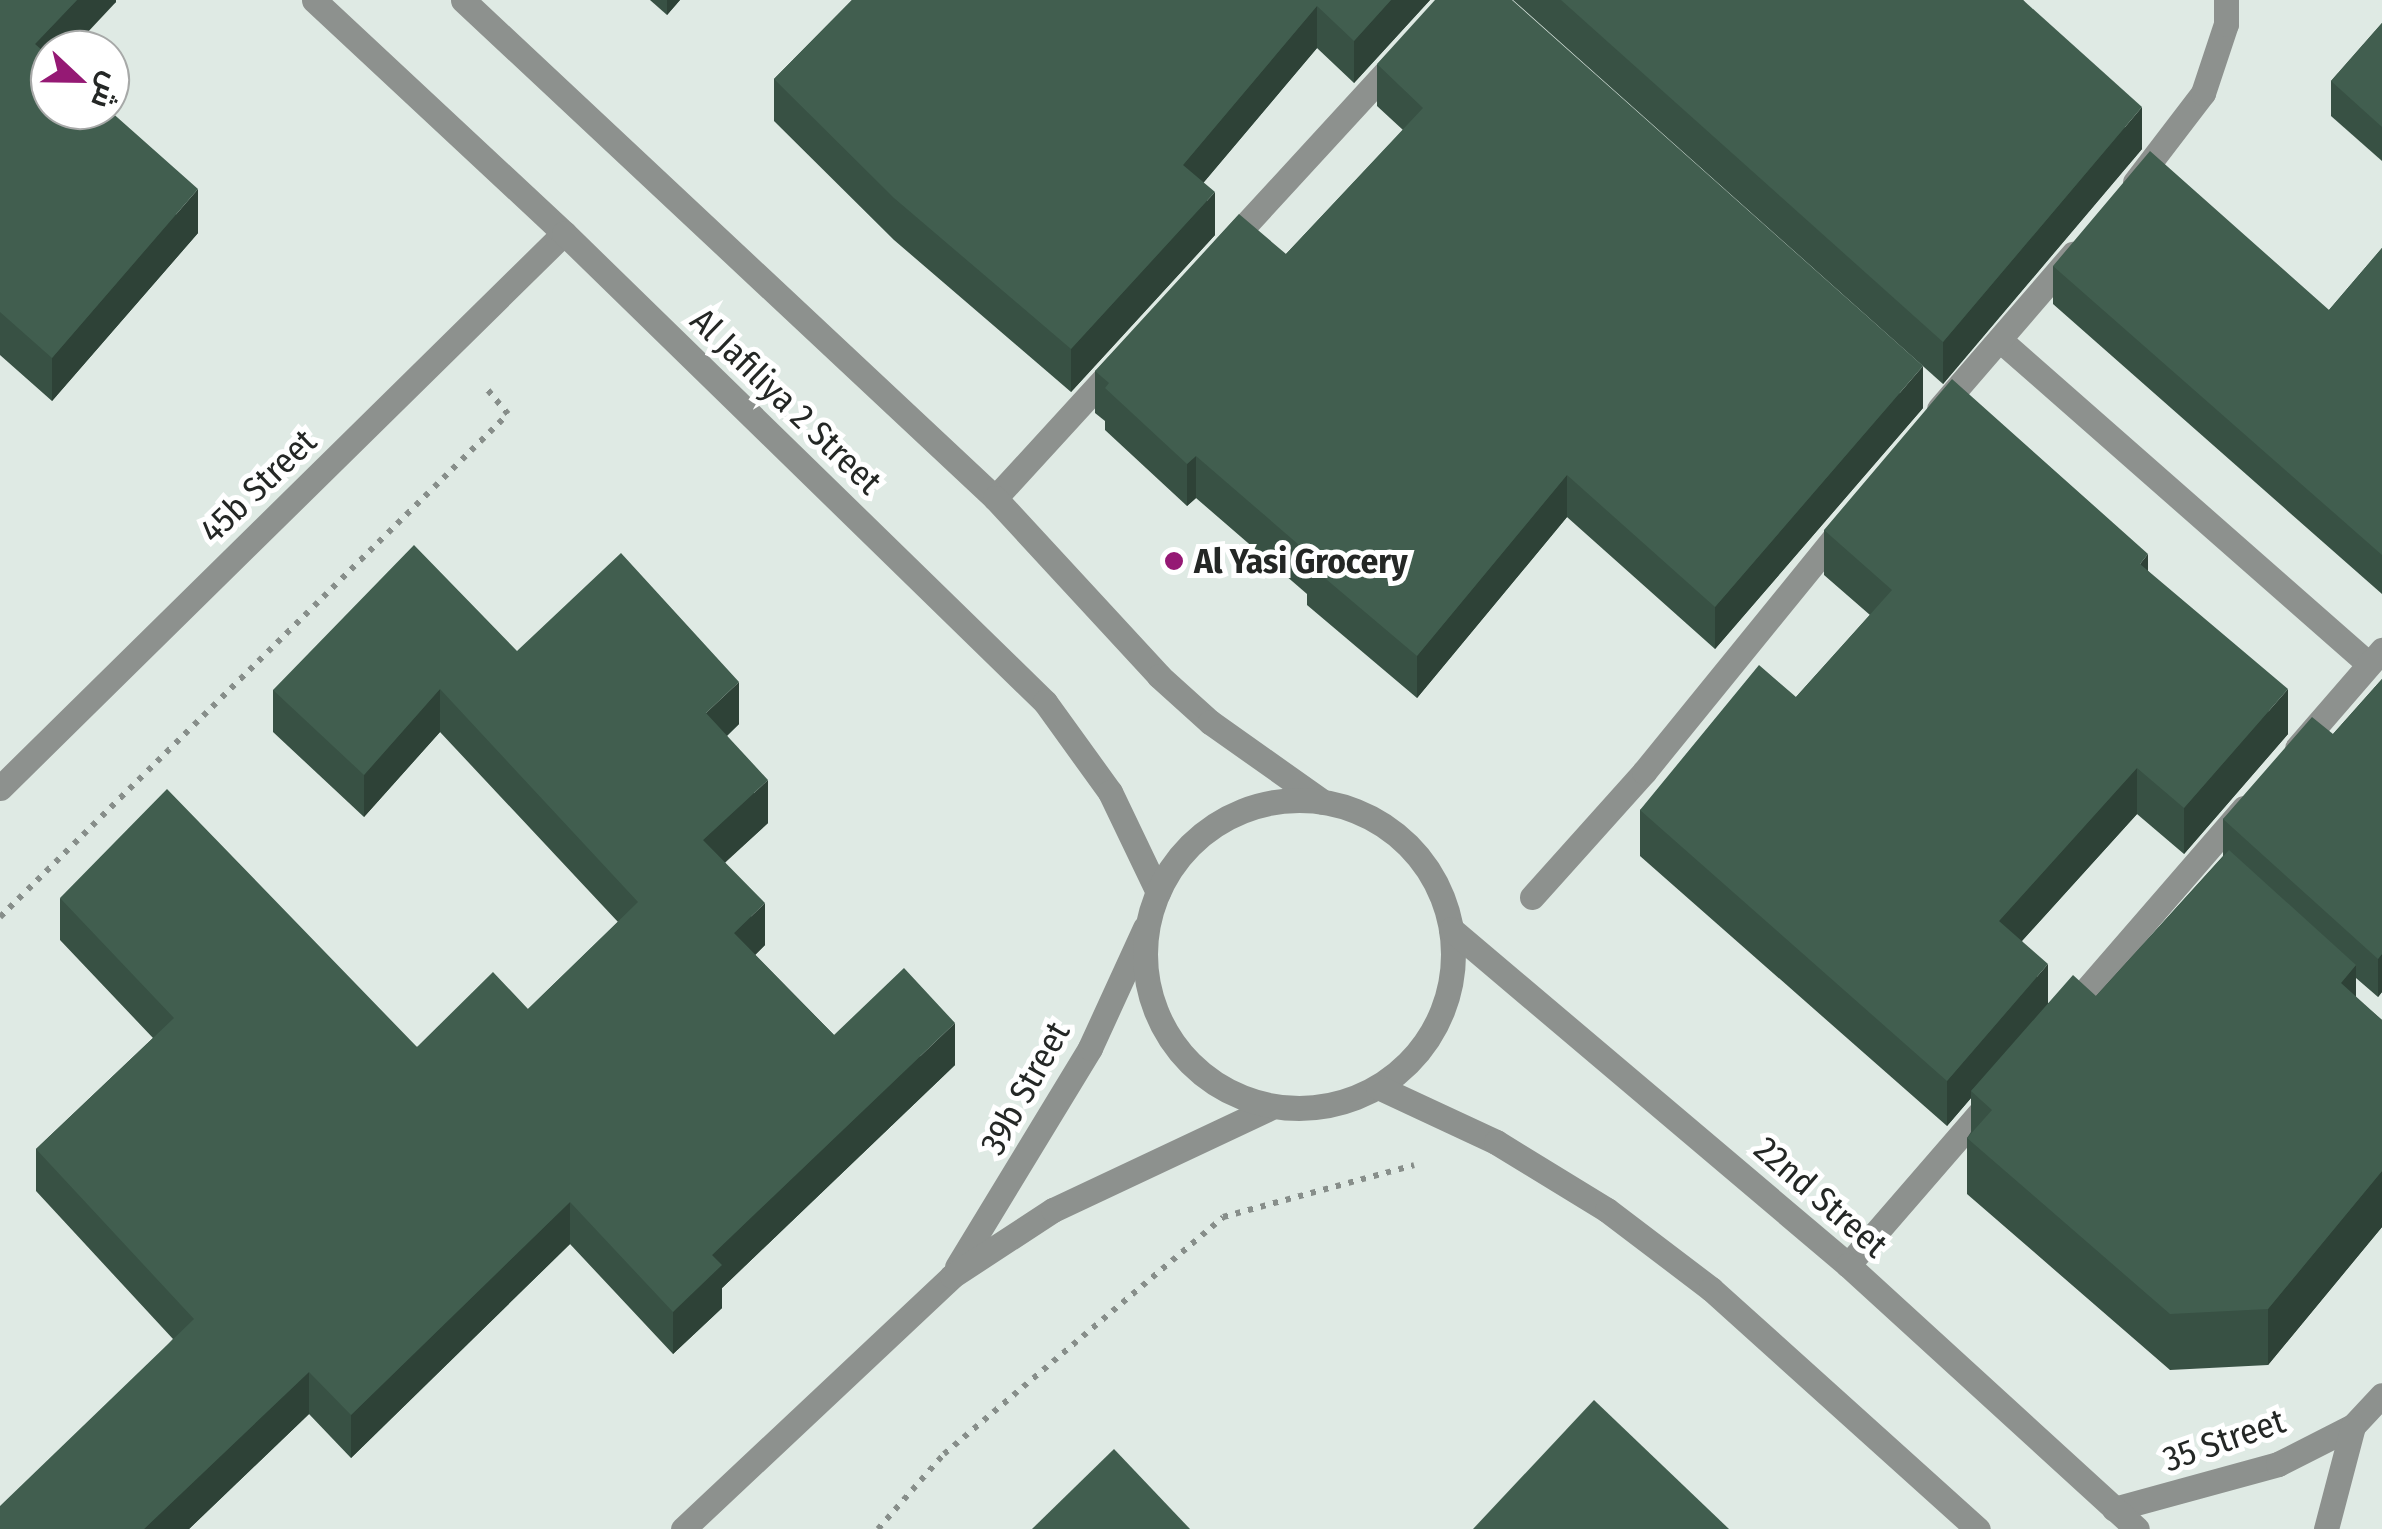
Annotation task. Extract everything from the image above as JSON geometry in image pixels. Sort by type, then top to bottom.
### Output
[{"type":"street","name":"Al Jafiliya 2 Street","points":[[314,0],[564,233],[1045,702],[1110,792],[1158,892]]},
{"type":"street","name":"Al Jafiliya 2 Street","points":[[463,0],[995,498],[1158,676],[1210,722],[1323,802]]},
{"type":"street","points":[[2111,210],[2203,93],[2226,24],[2226,0]]},
{"type":"street","points":[[1210,264],[1412,44]]},
{"type":"street","name":"45b Street","points":[[0,788],[564,233]]},
{"type":"street","points":[[1918,435],[1935,398],[2000,340],[2086,239]]},
{"type":"street","points":[[2000,340],[2376,657],[2272,776],[2208,865],[2044,1039]]},
{"type":"street","points":[[995,498],[1129,351]]},
{"type":"street","points":[[1532,897],[1644,772],[1856,512]]},
{"type":"street","points":[[1271,801],[1323,802],[1368,815],[1408,844],[1436,880],[1451,929],[1452,975],[1439,1019],[1414,1058],[1378,1087],[1326,1107],[1270,1108],[1198,1072],[1172,1042],[1153,1007],[1146,928],[1158,892],[1185,850],[1224,819],[1271,801]]},
{"type":"street","name":"39b Street","points":[[952,1276],[1090,1048],[1146,928]]},
{"type":"street","name":"22nd Street","points":[[1451,929],[1848,1265],[2137,1529]]},
{"type":"street","points":[[1848,1265],[2005,1084]]},
{"type":"street","points":[[1378,1087],[1496,1142],[1607,1210],[1711,1289],[1978,1529]]},
{"type":"street","name":"39b Street","points":[[683,1529],[952,1276],[1053,1210],[1270,1108]]},
{"type":"street","name":"35 Street","points":[[2114,1508],[2278,1464],[2353,1426],[2382,1395]]},
{"type":"street","name":"35 Street","points":[[2326,1529],[2353,1426]]},
{"type":"path","points":[[0,917],[508,414],[450,346]]},
{"type":"path","points":[[878,1529],[944,1454],[1223,1218],[1496,1142]]},
{"type":"building","points":[[0,0],[77,0],[48,30],[30,30],[30,130],[130,129],[198,189],[52,358],[0,312]]},
{"type":"building","points":[[852,0],[1391,0],[1354,41],[1317,6],[1183,165],[1215,192],[1071,349],[894,198],[774,79]]},
{"type":"building","points":[[1435,0],[1512,0],[1923,366],[1715,607],[1567,475],[1417,656],[1307,563],[1313,557],[1196,456],[1187,464],[1105,388],[1109,383],[1095,371],[1239,214],[1286,254],[1423,108],[1377,64]]},
{"type":"building","points":[[1561,0],[2023,0],[2142,107],[1943,342]]},
{"type":"building","points":[[2382,23],[2382,127],[2331,81]]},
{"type":"building","points":[[2150,151],[2329,310],[2382,248],[2382,555],[2053,266]]},
{"type":"building","points":[[1952,379],[2148,554],[2140,564],[2288,689],[2184,808],[2137,768],[1999,921],[2048,964],[1947,1081],[1640,810],[1759,665],[1796,697],[1892,590],[1824,530]]},
{"type":"building","points":[[414,545],[517,651],[621,553],[739,682],[706,713],[768,780],[703,840],[765,903],[734,933],[834,1035],[904,968],[955,1023],[712,1255],[722,1265],[673,1312],[570,1202],[351,1415],[309,1372],[144,1529],[0,1529],[0,1506],[194,1319],[36,1149],[174,1018],[60,898],[167,789],[417,1047],[493,972],[528,1009],[638,902],[440,689],[364,775],[273,690]]},
{"type":"building","points":[[2382,679],[2382,954],[2378,959],[2223,819],[2312,717],[2333,734]]},
{"type":"building","points":[[2229,850],[2356,965],[2341,983],[2382,1020],[2382,1171],[2268,1309],[2170,1314],[1967,1138],[1992,1110],[1971,1091],[2073,975],[2096,996]]},
{"type":"building","points":[[1594,1400],[1729,1529],[1473,1529]]},
{"type":"building","points":[[1114,1449],[1190,1529],[1032,1529]]},
{"type":"place","name":"Al Yasi Grocery","points":[[1174,561]]}]
